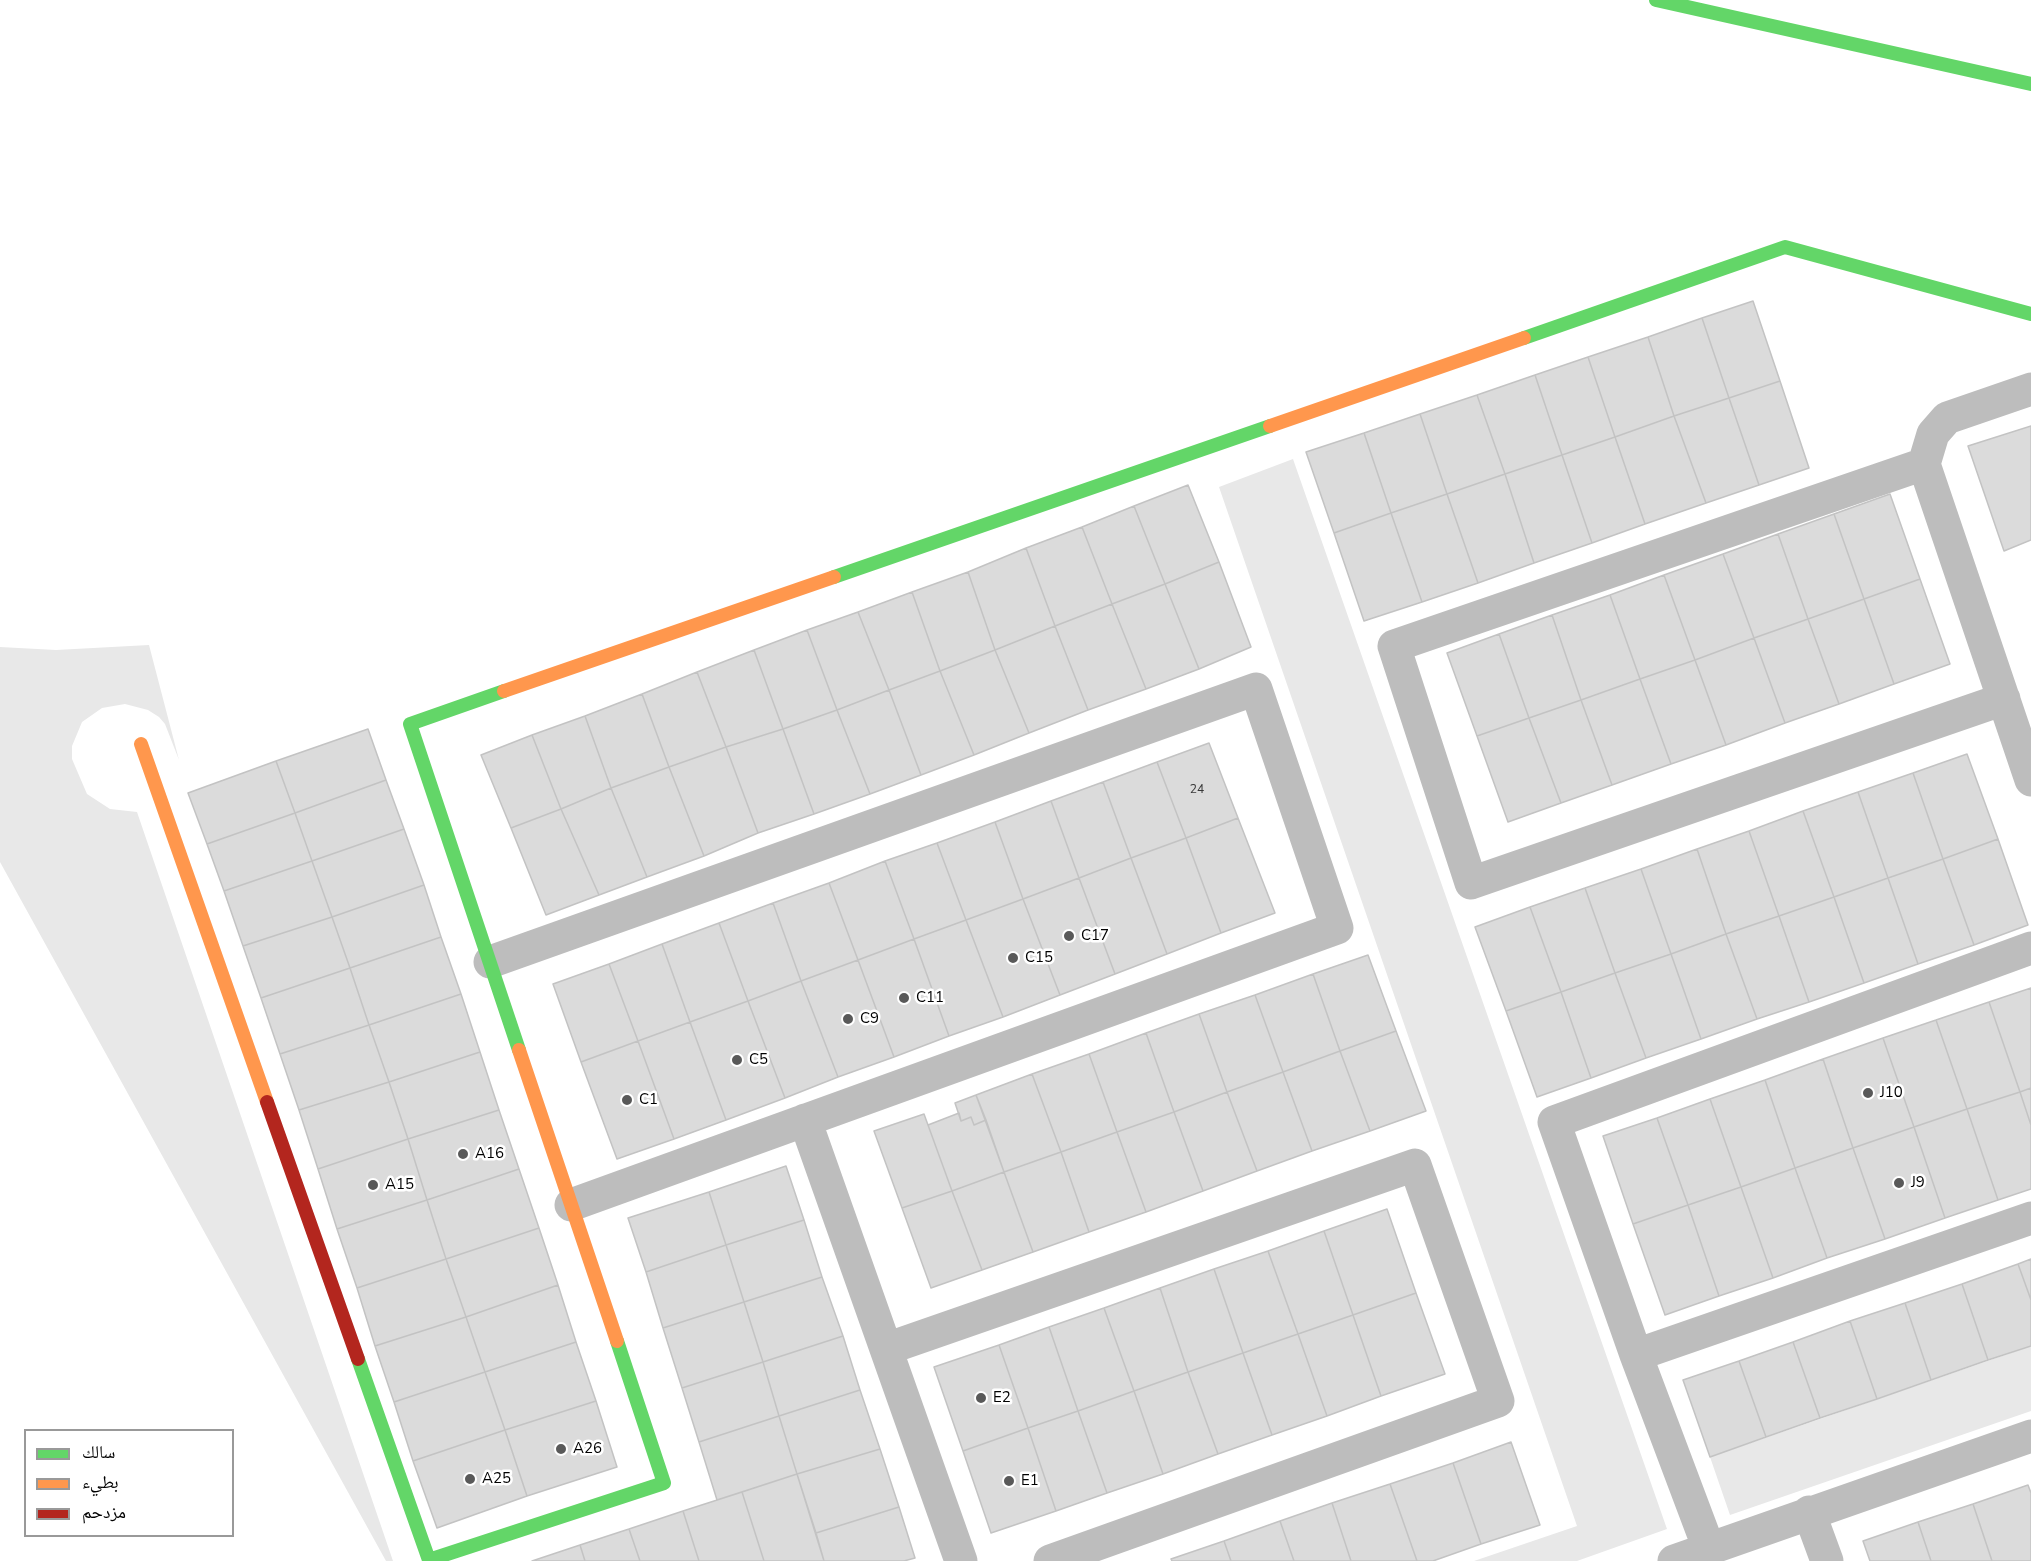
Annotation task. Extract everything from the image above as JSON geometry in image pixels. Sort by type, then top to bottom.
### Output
[{"type":"street","points":[[1656,0],[2031,84]]},
{"type":"street","points":[[141,744],[429,1560],[664,1483],[410,724],[1785,247],[2031,314]]},
{"type":"street","points":[[2031,389],[1947,418],[1933,434],[1924,464],[2031,780]]},
{"type":"street","points":[[1924,464],[1394,646],[1471,883],[2004,699]]},
{"type":"street","points":[[490,962],[1256,688],[1337,928],[571,1205]]},
{"type":"street","points":[[1709,1549],[1636,1355],[1554,1122],[2031,948]]},
{"type":"street","points":[[805,1120],[961,1561]]},
{"type":"street","points":[[886,1349],[1415,1165],[1498,1401],[1050,1561]]},
{"type":"street","points":[[1636,1355],[2031,1218]]},
{"type":"street","points":[[1674,1561],[2031,1436]]},
{"type":"street","points":[[1809,1512],[1827,1561]]},
{"type":"shaded area","points":[[1293,459],[1667,1529],[1577,1561],[1474,1561],[1577,1526],[1219,487]]},
{"type":"shaded area","points":[[149,645],[179,760],[165,724],[159,717],[148,710],[125,704],[102,708],[82,722],[72,746],[72,759],[87,794],[110,809],[137,812],[393,1561],[386,1561],[0,862],[0,647],[56,650]]},
{"type":"shaded area","points":[[2031,1346],[2031,1411],[1730,1515],[1710,1457]]},
{"type":"building","points":[[1753,301],[1780,381],[1729,398],[1702,318]]},
{"type":"building","points":[[1702,318],[1729,398],[1674,416],[1648,337]]},
{"type":"building","points":[[1648,337],[1674,416],[1615,437],[1588,357]]},
{"type":"building","points":[[1588,357],[1615,437],[1562,455],[1535,375]]},
{"type":"building","points":[[1535,375],[1562,455],[1505,474],[1477,395]]},
{"type":"building","points":[[1780,381],[1809,468],[1759,485],[1729,398]]},
{"type":"building","points":[[1477,395],[1505,474],[1447,494],[1420,414]]},
{"type":"building","points":[[1729,398],[1759,485],[1706,503],[1674,416]]},
{"type":"building","points":[[1420,414],[1447,494],[1391,513],[1364,433]]},
{"type":"building","points":[[1674,416],[1706,503],[1645,524],[1615,437]]},
{"type":"building","points":[[2031,426],[2031,540],[2004,551],[1968,446]]},
{"type":"building","points":[[1364,433],[1391,513],[1334,533],[1306,452]]},
{"type":"building","points":[[1615,437],[1645,524],[1592,543],[1562,455]]},
{"type":"building","points":[[1562,455],[1592,543],[1534,563],[1505,474]]},
{"type":"building","points":[[1505,474],[1534,563],[1478,583],[1447,494]]},
{"type":"building","points":[[1188,485],[1219,562],[1165,584],[1134,506]]},
{"type":"building","points":[[1447,494],[1478,583],[1422,602],[1391,513]]},
{"type":"building","points":[[1890,494],[1920,579],[1864,599],[1834,514]]},
{"type":"building","points":[[1134,506],[1165,584],[1112,604],[1082,527]]},
{"type":"building","points":[[1391,513],[1422,602],[1364,621],[1334,533]]},
{"type":"building","points":[[1834,514],[1864,599],[1808,619],[1778,534]]},
{"type":"building","points":[[1082,527],[1112,604],[1055,626],[1026,548]]},
{"type":"building","points":[[1778,534],[1808,619],[1754,638],[1723,554]]},
{"type":"building","points":[[1026,548],[1055,626],[995,650],[968,572]]},
{"type":"building","points":[[1723,554],[1754,638],[1695,660],[1664,575]]},
{"type":"building","points":[[1219,562],[1251,647],[1199,669],[1165,584]]},
{"type":"building","points":[[968,572],[995,650],[940,671],[912,592]]},
{"type":"building","points":[[1664,575],[1695,660],[1640,679],[1610,595]]},
{"type":"building","points":[[1920,579],[1950,664],[1894,684],[1864,599]]},
{"type":"building","points":[[1165,584],[1199,669],[1146,689],[1112,604]]},
{"type":"building","points":[[912,592],[940,671],[889,690],[858,612]]},
{"type":"building","points":[[1610,595],[1640,679],[1581,700],[1552,615]]},
{"type":"building","points":[[1864,599],[1894,684],[1839,704],[1808,619]]},
{"type":"building","points":[[1112,604],[1146,689],[1088,710],[1055,626]]},
{"type":"building","points":[[858,612],[889,690],[837,710],[807,630]]},
{"type":"building","points":[[1552,615],[1581,700],[1529,718],[1499,634]]},
{"type":"building","points":[[1808,619],[1839,704],[1785,723],[1754,638]]},
{"type":"building","points":[[1055,626],[1088,710],[1029,733],[995,650]]},
{"type":"building","points":[[807,630],[837,710],[783,729],[754,650]]},
{"type":"building","points":[[1499,634],[1529,718],[1477,736],[1447,653]]},
{"type":"building","points":[[1754,638],[1785,723],[1726,745],[1695,660]]},
{"type":"building","points":[[754,650],[783,729],[726,747],[697,672]]},
{"type":"building","points":[[995,650],[1029,733],[974,755],[940,671]]},
{"type":"building","points":[[1695,660],[1726,745],[1671,764],[1640,679]]},
{"type":"building","points":[[940,671],[974,755],[921,775],[889,690]]},
{"type":"building","points":[[697,672],[726,747],[669,767],[642,694]]},
{"type":"building","points":[[1640,679],[1671,764],[1612,785],[1581,700]]},
{"type":"building","points":[[889,690],[921,775],[870,794],[837,710]]},
{"type":"building","points":[[642,694],[669,767],[611,788],[585,716]]},
{"type":"building","points":[[1581,700],[1612,785],[1561,803],[1529,718]]},
{"type":"building","points":[[837,710],[870,794],[814,814],[783,729]]},
{"type":"building","points":[[585,716],[611,788],[561,809],[532,735]]},
{"type":"building","points":[[1529,718],[1561,803],[1508,822],[1477,736]]},
{"type":"building","points":[[368,729],[386,780],[295,813],[276,761]]},
{"type":"building","points":[[783,729],[814,814],[758,833],[726,747]]},
{"type":"building","points":[[532,735],[561,809],[511,828],[481,755]]},
{"type":"building","points":[[1209,743],[1238,818],[1186,838],[1157,762]]},
{"type":"building","points":[[726,747],[758,833],[704,856],[669,767]]},
{"type":"building","points":[[1967,754],[1998,839],[1943,859],[1913,773]]},
{"type":"building","points":[[276,761],[295,813],[207,844],[188,793]]},
{"type":"building","points":[[1157,762],[1186,838],[1131,858],[1103,782]]},
{"type":"building","points":[[669,767],[704,856],[647,877],[611,788]]},
{"type":"building","points":[[1913,773],[1943,859],[1888,878],[1858,792]]},
{"type":"building","points":[[386,780],[404,829],[312,861],[295,813]]},
{"type":"building","points":[[1103,782],[1131,858],[1079,878],[1051,801]]},
{"type":"building","points":[[611,788],[647,877],[599,895],[561,809]]},
{"type":"building","points":[[1858,792],[1888,878],[1834,897],[1803,811]]},
{"type":"building","points":[[1051,801],[1079,878],[1023,899],[995,822]]},
{"type":"building","points":[[561,809],[599,895],[546,915],[511,828]]},
{"type":"building","points":[[1803,811],[1834,897],[1779,916],[1749,831]]},
{"type":"building","points":[[295,813],[312,861],[224,891],[207,844]]},
{"type":"building","points":[[1238,818],[1275,913],[1221,933],[1186,838]]},
{"type":"building","points":[[995,822],[1023,899],[966,920],[937,843]]},
{"type":"building","points":[[404,829],[424,885],[332,917],[312,861]]},
{"type":"building","points":[[1749,831],[1779,916],[1726,934],[1697,849]]},
{"type":"building","points":[[1186,838],[1221,933],[1167,954],[1131,858]]},
{"type":"building","points":[[1998,839],[2028,925],[1974,945],[1943,859]]},
{"type":"building","points":[[937,843],[966,920],[914,939],[885,861]]},
{"type":"building","points":[[1697,849],[1726,934],[1671,954],[1641,869]]},
{"type":"building","points":[[1131,858],[1167,954],[1115,974],[1079,878]]},
{"type":"building","points":[[1943,859],[1974,945],[1918,964],[1888,878]]},
{"type":"building","points":[[312,861],[332,917],[243,946],[224,891]]},
{"type":"building","points":[[885,861],[914,939],[858,960],[829,883]]},
{"type":"building","points":[[1641,869],[1671,954],[1615,973],[1585,888]]},
{"type":"building","name":"C17","points":[[1079,878],[1115,974],[1060,995],[1023,899]]},
{"type":"building","points":[[1888,878],[1918,964],[1864,983],[1834,897]]},
{"type":"building","points":[[829,883],[858,960],[801,981],[773,903]]},
{"type":"building","points":[[424,885],[441,937],[350,968],[332,917]]},
{"type":"building","points":[[1585,888],[1615,973],[1561,992],[1530,907]]},
{"type":"building","points":[[1834,897],[1864,983],[1809,1002],[1779,916]]},
{"type":"building","name":"C15","points":[[1023,899],[1060,995],[1003,1017],[966,920]]},
{"type":"building","points":[[773,903],[801,981],[748,1001],[719,923]]},
{"type":"building","points":[[1530,907],[1561,992],[1506,1011],[1475,927]]},
{"type":"building","points":[[1779,916],[1809,1002],[1757,1019],[1726,934]]},
{"type":"building","points":[[332,917],[350,968],[261,998],[243,946]]},
{"type":"building","points":[[966,920],[1003,1017],[949,1036],[914,939]]},
{"type":"building","points":[[719,923],[748,1001],[690,1022],[662,944]]},
{"type":"building","points":[[1726,934],[1757,1019],[1701,1039],[1671,954]]},
{"type":"building","points":[[441,937],[461,994],[369,1025],[350,968]]},
{"type":"building","name":"C11","points":[[914,939],[949,1036],[894,1057],[858,960]]},
{"type":"building","points":[[662,944],[690,1022],[638,1041],[609,964]]},
{"type":"building","points":[[1671,954],[1701,1039],[1646,1058],[1615,973]]},
{"type":"building","points":[[1368,955],[1396,1031],[1340,1051],[1313,974]]},
{"type":"building","name":"C9","points":[[858,960],[894,1057],[838,1077],[801,981]]},
{"type":"building","points":[[609,964],[638,1041],[581,1062],[553,984]]},
{"type":"building","points":[[350,968],[369,1025],[280,1054],[261,998]]},
{"type":"building","points":[[1615,973],[1646,1058],[1591,1078],[1561,992]]},
{"type":"building","points":[[1313,974],[1340,1051],[1283,1072],[1255,995]]},
{"type":"building","points":[[801,981],[838,1077],[785,1098],[748,1001]]},
{"type":"building","points":[[2031,988],[2031,1088],[2020,1092],[1989,1002]]},
{"type":"building","points":[[1561,992],[1591,1078],[1537,1097],[1506,1011]]},
{"type":"building","points":[[461,994],[480,1052],[389,1082],[369,1025]]},
{"type":"building","points":[[1255,995],[1283,1072],[1227,1092],[1199,1014]]},
{"type":"building","name":"C5","points":[[748,1001],[785,1098],[726,1120],[690,1022]]},
{"type":"building","points":[[1989,1002],[2020,1092],[1967,1109],[1936,1020]]},
{"type":"building","points":[[1199,1014],[1227,1092],[1174,1112],[1146,1033]]},
{"type":"building","points":[[1936,1020],[1967,1109],[1914,1127],[1883,1038]]},
{"type":"building","points":[[690,1022],[726,1120],[674,1139],[638,1041]]},
{"type":"building","points":[[369,1025],[389,1082],[299,1110],[280,1054]]},
{"type":"building","points":[[1396,1031],[1426,1111],[1370,1131],[1340,1051]]},
{"type":"building","points":[[1146,1033],[1174,1112],[1117,1132],[1089,1054]]},
{"type":"building","name":"J10","points":[[1883,1038],[1914,1127],[1853,1148],[1823,1059]]},
{"type":"building","name":"C1","points":[[638,1041],[674,1139],[617,1159],[581,1062]]},
{"type":"building","points":[[1340,1051],[1370,1131],[1312,1151],[1283,1072]]},
{"type":"building","points":[[480,1052],[499,1110],[408,1139],[389,1082]]},
{"type":"building","points":[[1089,1054],[1117,1132],[1061,1152],[1032,1074]]},
{"type":"building","points":[[1823,1059],[1853,1148],[1795,1168],[1765,1080]]},
{"type":"building","points":[[1283,1072],[1312,1151],[1257,1171],[1227,1092]]},
{"type":"building","points":[[1032,1074],[1061,1152],[1004,1172],[976,1095]]},
{"type":"building","points":[[1765,1080],[1795,1168],[1741,1187],[1710,1099]]},
{"type":"building","points":[[389,1082],[408,1139],[318,1169],[299,1110]]},
{"type":"building","points":[[2031,1088],[2031,1125],[2020,1092]]},
{"type":"building","points":[[1227,1092],[1257,1171],[1203,1191],[1174,1112]]},
{"type":"building","points":[[2020,1092],[2031,1125],[2031,1189],[1998,1200],[1967,1109]]},
{"type":"building","points":[[976,1095],[986,1120],[974,1125],[971,1117],[961,1121],[955,1103]]},
{"type":"building","points":[[1710,1099],[1741,1187],[1688,1205],[1657,1118]]},
{"type":"building","points":[[1967,1109],[1998,1200],[1945,1218],[1914,1127]]},
{"type":"building","name":"A16","points":[[499,1110],[519,1169],[427,1200],[408,1139]]},
{"type":"building","points":[[1174,1112],[1203,1191],[1146,1212],[1117,1132]]},
{"type":"building","points":[[959,1113],[961,1121],[971,1117],[974,1125],[986,1120],[1004,1172],[952,1191],[928,1125]]},
{"type":"building","points":[[924,1114],[952,1191],[902,1208],[874,1131]]},
{"type":"building","points":[[1657,1118],[1688,1205],[1633,1224],[1603,1136]]},
{"type":"building","name":"J9","points":[[1914,1127],[1945,1218],[1885,1239],[1853,1148]]},
{"type":"building","points":[[1117,1132],[1146,1212],[1089,1232],[1061,1152]]},
{"type":"building","name":"A15","points":[[408,1139],[427,1200],[337,1229],[318,1169]]},
{"type":"building","points":[[1853,1148],[1885,1239],[1827,1258],[1795,1168]]},
{"type":"building","points":[[1061,1152],[1089,1232],[1033,1252],[1004,1172]]},
{"type":"building","points":[[786,1166],[804,1220],[726,1245],[709,1192]]},
{"type":"building","points":[[1795,1168],[1827,1258],[1773,1278],[1741,1187]]},
{"type":"building","points":[[519,1169],[539,1228],[446,1259],[427,1200]]},
{"type":"building","points":[[1004,1172],[1033,1252],[982,1270],[952,1191]]},
{"type":"building","points":[[1741,1187],[1773,1278],[1719,1296],[1688,1205]]},
{"type":"building","points":[[952,1191],[982,1270],[931,1288],[902,1208]]},
{"type":"building","points":[[709,1192],[726,1245],[646,1272],[628,1218]]},
{"type":"building","points":[[427,1200],[446,1259],[357,1288],[337,1229]]},
{"type":"building","points":[[1688,1205],[1719,1296],[1665,1315],[1633,1224]]},
{"type":"building","points":[[1387,1209],[1416,1293],[1353,1315],[1324,1231]]},
{"type":"building","points":[[804,1220],[822,1277],[744,1302],[726,1245]]},
{"type":"building","points":[[539,1228],[558,1285],[466,1317],[446,1259]]},
{"type":"building","points":[[1324,1231],[1353,1315],[1298,1334],[1268,1251]]},
{"type":"building","points":[[726,1245],[744,1302],[663,1328],[646,1272]]},
{"type":"building","points":[[1268,1251],[1298,1334],[1243,1353],[1214,1269]]},
{"type":"building","points":[[446,1259],[466,1317],[375,1346],[357,1288]]},
{"type":"building","points":[[2031,1259],[2031,1300],[2018,1264]]},
{"type":"building","points":[[2018,1264],[2031,1300],[2031,1346],[1988,1360],[1962,1284]]},
{"type":"building","points":[[1214,1269],[1243,1353],[1188,1372],[1160,1288]]},
{"type":"building","points":[[822,1277],[843,1336],[763,1362],[744,1302]]},
{"type":"building","points":[[1962,1284],[1988,1360],[1931,1380],[1905,1303]]},
{"type":"building","points":[[558,1285],[576,1342],[485,1372],[466,1317]]},
{"type":"building","points":[[1160,1288],[1188,1372],[1134,1391],[1104,1308]]},
{"type":"building","points":[[1416,1293],[1445,1374],[1381,1396],[1353,1315]]},
{"type":"building","points":[[744,1302],[763,1362],[682,1388],[663,1328]]},
{"type":"building","points":[[1905,1303],[1931,1380],[1877,1399],[1850,1321]]},
{"type":"building","points":[[1104,1308],[1134,1391],[1078,1411],[1049,1327]]},
{"type":"building","points":[[1353,1315],[1381,1396],[1327,1416],[1298,1334]]},
{"type":"building","points":[[466,1317],[485,1372],[394,1402],[375,1346]]},
{"type":"building","points":[[1850,1321],[1877,1399],[1820,1418],[1793,1342]]},
{"type":"building","points":[[1049,1327],[1078,1411],[1028,1428],[999,1345]]},
{"type":"building","points":[[1298,1334],[1327,1416],[1272,1435],[1243,1353]]},
{"type":"building","points":[[843,1336],[860,1390],[779,1416],[763,1362]]},
{"type":"building","points":[[576,1342],[596,1401],[505,1430],[485,1372]]},
{"type":"building","points":[[1793,1342],[1820,1418],[1766,1437],[1739,1361]]},
{"type":"building","name":"E2","points":[[999,1345],[1028,1428],[963,1451],[934,1367]]},
{"type":"building","points":[[1243,1353],[1272,1435],[1218,1454],[1188,1372]]},
{"type":"building","points":[[1739,1361],[1766,1437],[1710,1457],[1683,1380]]},
{"type":"building","points":[[763,1362],[779,1416],[699,1442],[682,1388]]},
{"type":"building","points":[[485,1372],[505,1430],[413,1461],[394,1402]]},
{"type":"building","points":[[1188,1372],[1218,1454],[1163,1474],[1134,1391]]},
{"type":"building","points":[[860,1390],[880,1449],[797,1474],[779,1416]]},
{"type":"building","points":[[1134,1391],[1163,1474],[1107,1493],[1078,1411]]},
{"type":"building","name":"A26","points":[[596,1401],[617,1467],[527,1496],[505,1430]]},
{"type":"building","points":[[1078,1411],[1107,1493],[1056,1511],[1028,1428]]},
{"type":"building","points":[[779,1416],[797,1474],[717,1500],[699,1442]]},
{"type":"building","name":"E1","points":[[1028,1428],[1056,1511],[991,1533],[963,1451]]},
{"type":"building","name":"A25","points":[[505,1430],[527,1496],[437,1528],[413,1461]]},
{"type":"building","points":[[1511,1442],[1540,1525],[1481,1544],[1453,1463]]},
{"type":"building","points":[[880,1449],[899,1507],[816,1533],[797,1474]]},
{"type":"building","points":[[1453,1463],[1481,1544],[1433,1561],[1417,1561],[1390,1484]]},
{"type":"building","points":[[797,1474],[824,1561],[764,1561],[742,1492]]},
{"type":"building","points":[[1390,1484],[1417,1561],[1351,1561],[1332,1503]]},
{"type":"building","points":[[2028,1485],[2031,1493],[2031,1561],[1992,1561],[1973,1504]]},
{"type":"building","points":[[742,1492],[764,1561],[699,1561],[683,1511]]},
{"type":"building","points":[[1332,1503],[1351,1561],[1294,1561],[1280,1521]]},
{"type":"building","points":[[1973,1504],[1992,1561],[1931,1561],[1918,1522]]},
{"type":"building","points":[[899,1507],[915,1558],[904,1561],[824,1561],[816,1533]]},
{"type":"building","points":[[683,1511],[699,1561],[640,1561],[629,1529]]},
{"type":"building","points":[[1280,1521],[1294,1561],[1231,1561],[1224,1541]]},
{"type":"building","points":[[1918,1522],[1931,1561],[1870,1561],[1863,1541]]},
{"type":"building","points":[[629,1529],[640,1561],[585,1561],[580,1545]]},
{"type":"building","points":[[1224,1541],[1231,1561],[1172,1561],[1171,1559]]},
{"type":"building","points":[[580,1545],[585,1561],[532,1561]]},
{"type":"traffic: fast","points":[[1656,0],[2031,84]]},
{"type":"traffic: fast","points":[[1524,338],[1785,247],[2031,314]]},
{"type":"traffic: fast","points":[[834,577],[1270,426]]},
{"type":"traffic: fast","points":[[504,691],[410,724],[519,1050]]},
{"type":"traffic: fast","points":[[358,1359],[429,1560],[664,1483],[617,1341]]},
{"type":"traffic: slow","points":[[1270,426],[1524,338]]},
{"type":"traffic: slow","points":[[504,691],[834,577]]},
{"type":"traffic: slow","points":[[141,744],[267,1102]]},
{"type":"traffic: slow","points":[[519,1050],[617,1341]]},
{"type":"traffic: jam","points":[[267,1102],[358,1359]]},
{"type":"place","name":"C17","points":[[1069,936]]},
{"type":"place","name":"C15","points":[[1013,958]]},
{"type":"place","name":"C11","points":[[904,998]]},
{"type":"place","name":"C9","points":[[848,1019]]},
{"type":"place","name":"C5","points":[[737,1060]]},
{"type":"place","name":"J10","points":[[1868,1093]]},
{"type":"place","name":"C1","points":[[627,1100]]},
{"type":"place","name":"A16","points":[[463,1154]]},
{"type":"place","name":"J9","points":[[1899,1183]]},
{"type":"place","name":"A15","points":[[373,1185]]},
{"type":"place","name":"E2","points":[[981,1398]]},
{"type":"place","name":"A26","points":[[561,1449]]},
{"type":"place","name":"A25","points":[[470,1479]]},
{"type":"place","name":"E1","points":[[1009,1481]]}]
